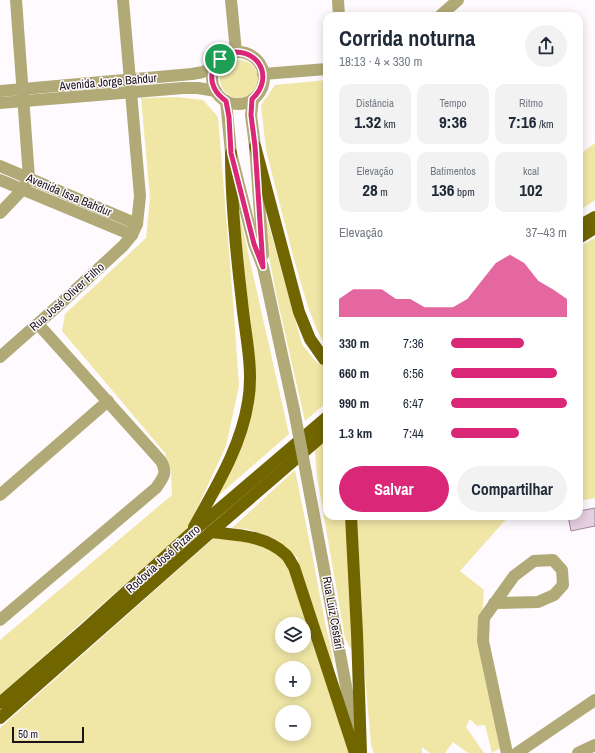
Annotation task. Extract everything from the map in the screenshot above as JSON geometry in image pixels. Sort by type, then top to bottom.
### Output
[{"type":"main road","points":[[255,146],[299,312],[310,338],[323,358]]},
{"type":"main road","points":[[190,534],[231,458],[243,424],[249,400],[250,377],[235,246],[231,185],[231,153]]},
{"type":"main road","points":[[583,224],[595,217]]},
{"type":"main road","points":[[583,236],[595,228]]},
{"type":"main road","name":"Rodovia José Pizarro","points":[[0,703],[79,635],[190,534],[323,419]]},
{"type":"main road","name":"Rodovia José Pizarro","points":[[0,718],[323,435]]},
{"type":"main road","points":[[351,520],[361,753]]},
{"type":"main road","points":[[211,532],[239,534],[257,538],[286,554],[294,567],[355,753]]},
{"type":"street","points":[[0,213],[23,189],[29,178],[16,0]]},
{"type":"street","points":[[123,0],[140,196],[135,230]]},
{"type":"street","points":[[231,0],[236,52]]},
{"type":"street","points":[[338,0],[339,12]]},
{"type":"street","points":[[444,12],[458,0]]},
{"type":"street","points":[[236,52],[243,53],[255,59],[260,64],[263,74],[262,87],[258,94],[252,99],[240,103],[226,101],[220,97],[212,83],[212,74],[220,59],[227,54],[236,52]]},
{"type":"street","name":"Avenida Jorge Bahdur","points":[[0,103],[23,95],[131,79],[192,74],[203,72],[215,66]]},
{"type":"street","points":[[263,74],[323,69]]},
{"type":"street","name":"Avenida Jorge Bahdur","points":[[0,91],[23,95],[198,88],[216,91]]},
{"type":"street","points":[[252,99],[251,115],[255,146],[263,267]]},
{"type":"street","points":[[226,101],[229,117],[231,153],[254,244],[263,267]]},
{"type":"street","name":"Avenida Issa Bahdur","points":[[0,166],[29,178],[135,230]]},
{"type":"street","name":"Avenida Issa Bahdur","points":[[0,180],[135,230]]},
{"type":"street","name":"Rua José Oliver Filho","points":[[0,357],[112,257],[135,230]]},
{"type":"street","name":"Rua Luiz Cestari","points":[[263,267],[294,410],[349,702],[361,753]]},
{"type":"street","points":[[0,620],[156,488],[163,478],[165,469],[161,461],[38,324]]},
{"type":"street","points":[[0,495],[108,402]]},
{"type":"street","points":[[494,603],[538,602],[554,595],[563,586],[562,570],[552,560],[534,561],[514,576],[494,603],[484,618],[483,641],[507,753]]},
{"type":"street","points":[[516,753],[595,700]]},
{"type":"street","points":[[578,753],[595,745]]},
{"type":"shaded area","points":[[239,60],[249,63],[255,69],[258,79],[255,89],[249,95],[239,98],[229,95],[223,89],[220,79],[223,69],[229,63]]},
{"type":"shaded area","points":[[323,80],[323,341],[308,307],[293,256],[266,150],[261,105],[275,85]]},
{"type":"shaded area","points":[[177,97],[203,100],[218,117],[239,386],[226,446],[188,528],[0,695],[0,640],[172,495],[171,471],[165,453],[62,331],[65,314],[146,238],[150,198],[141,98]]},
{"type":"shaded area","points":[[595,143],[595,200],[583,208],[583,152]]},
{"type":"shaded area","points":[[236,199],[289,434],[218,496],[240,446],[254,405]]},
{"type":"shaded area","points":[[266,215],[302,344],[316,362],[323,365],[323,405],[305,421],[277,298],[269,257]]},
{"type":"shaded area","points":[[595,238],[595,498],[583,500],[583,245]]},
{"type":"shaded area","points":[[323,443],[323,512],[317,477],[315,450]]},
{"type":"shaded area","points":[[295,470],[331,650],[333,671],[297,557],[273,538],[247,529],[232,528]]},
{"type":"shaded area","points":[[324,520],[347,520],[352,651],[345,638]]},
{"type":"shaded area","points":[[356,520],[505,520],[460,571],[484,590],[480,649],[502,747],[492,753],[485,725],[477,726],[470,719],[466,727],[484,753],[468,753],[453,742],[445,753],[430,753],[422,747],[422,753],[374,753],[371,745],[362,640]]},
{"type":"shaded area","points":[[214,538],[223,538],[250,542],[267,548],[283,559],[287,564],[291,571],[306,617],[275,617],[275,653],[311,653],[311,634],[349,753],[0,753],[0,728]]},
{"type":"building","points":[[595,508],[595,526],[571,531],[569,520],[583,520],[583,510]]},
{"type":"route","points":[[236,52],[243,53],[250,55],[255,59],[260,64],[263,71],[264,79],[262,87],[258,94],[252,99],[251,115],[255,146],[263,267],[254,244],[248,215],[231,153],[229,117],[226,101],[220,97],[212,83],[212,74],[220,59],[227,54],[236,52]]}]
